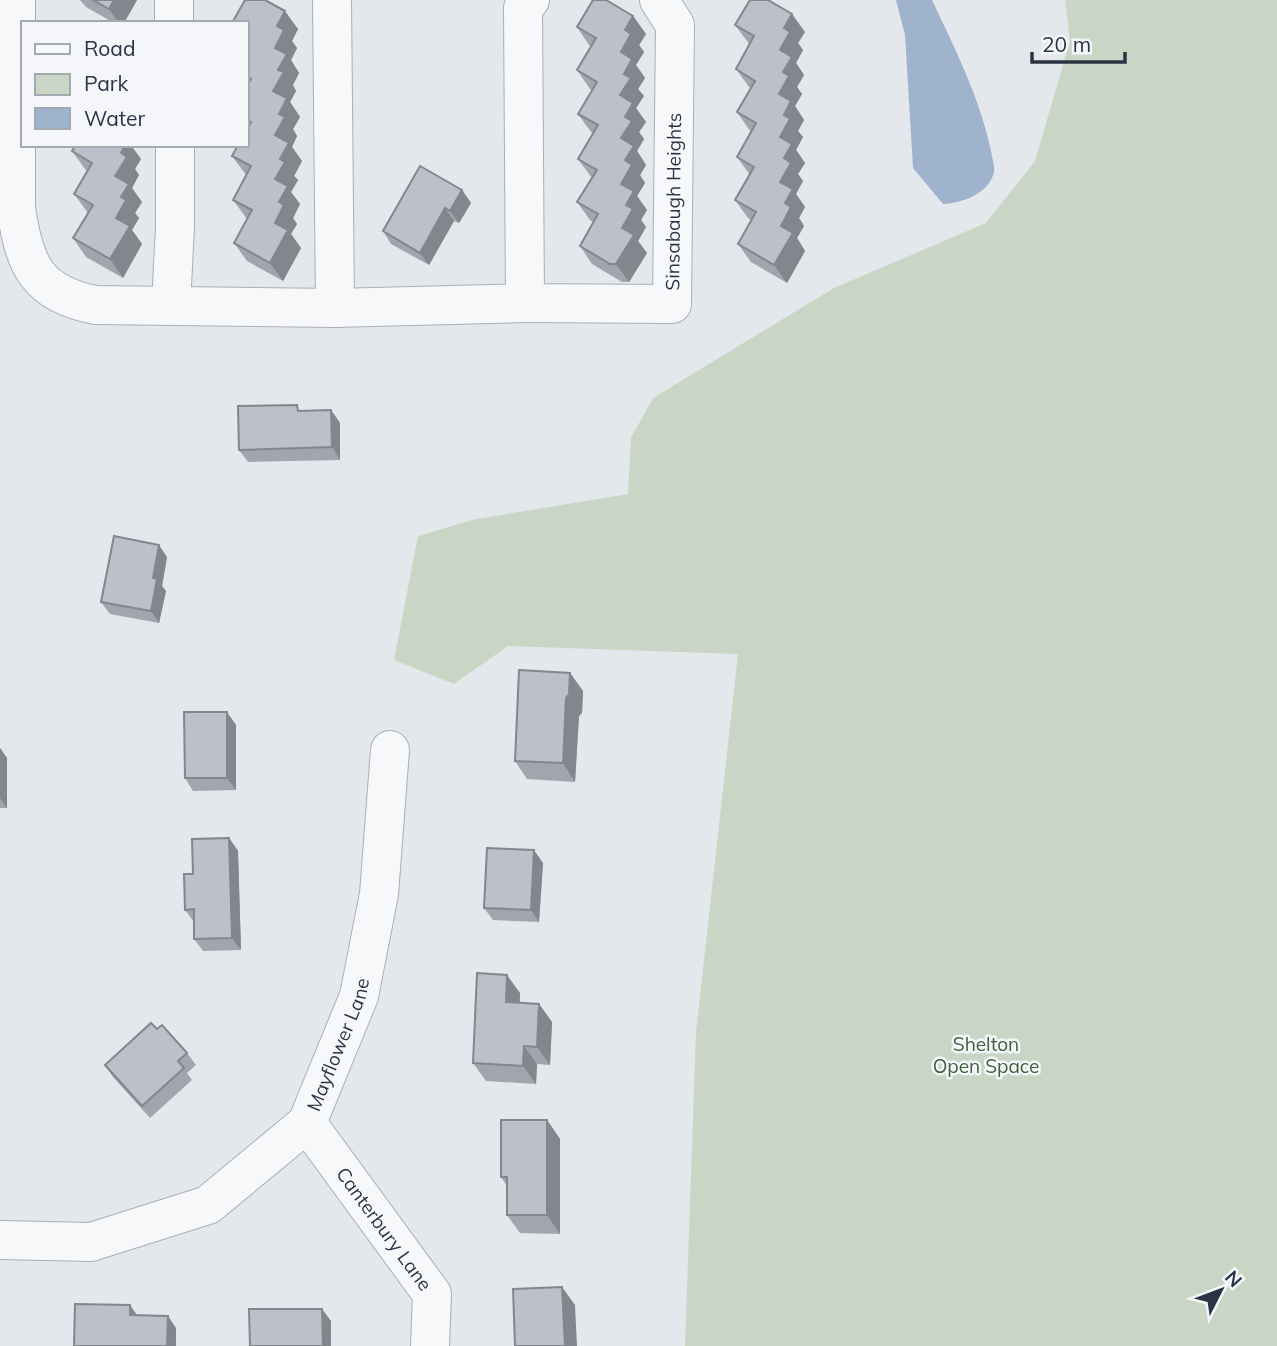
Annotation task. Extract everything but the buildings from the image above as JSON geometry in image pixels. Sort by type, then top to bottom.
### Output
[{"type":"street","name":"Sinsabaugh Heights","points":[[16,0],[16,208],[24,249],[32,268],[43,281],[72,300],[96,305],[335,308],[525,303],[672,303],[675,25],[659,0]]},
{"type":"street","points":[[174,0],[174,21]]},
{"type":"street","points":[[332,0],[335,308]]},
{"type":"street","points":[[525,303],[523,8],[530,0]]},
{"type":"street","points":[[171,305],[175,147]]},
{"type":"street","name":"Mayflower Lane","points":[[0,1240],[91,1242],[208,1205],[307,1123],[359,996],[379,894],[390,750]]},
{"type":"street","name":"Canterbury Lane","points":[[307,1123],[432,1294],[430,1346]]},
{"type":"green space","name":"Shelton Open Space","points":[[1065,0],[1277,0],[1277,1346],[685,1346],[696,1033],[738,654],[508,646],[454,684],[394,660],[418,536],[476,519],[628,494],[631,438],[653,398],[834,288],[986,223],[1035,161],[1070,41]]},
{"type":"water","points":[[896,0],[932,0],[966,74],[986,131],[994,165],[991,180],[981,192],[958,202],[943,204],[913,168],[905,35]]}]
